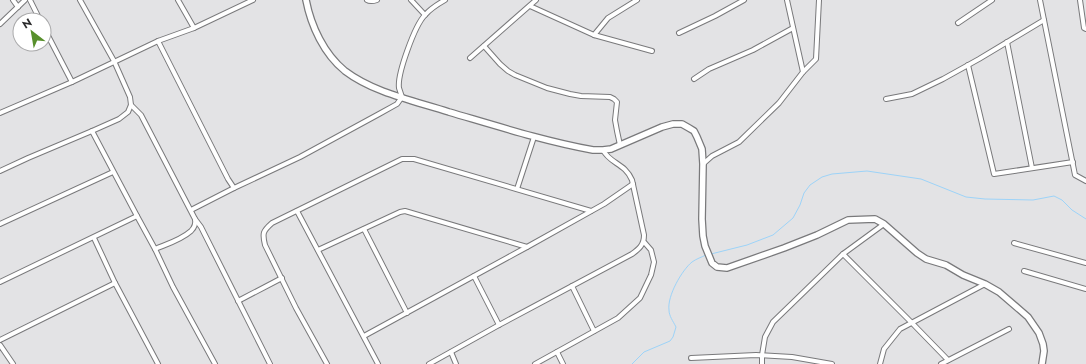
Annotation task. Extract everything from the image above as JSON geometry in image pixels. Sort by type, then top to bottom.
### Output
[{"type":"street","points":[[13,0],[18,7]]},
{"type":"street","points":[[0,24],[25,0]]},
{"type":"street","points":[[30,0],[36,12]]},
{"type":"street","points":[[0,170],[119,119],[128,112],[130,97],[114,61],[80,0]]},
{"type":"street","points":[[178,0],[194,28]]},
{"type":"street","points":[[0,113],[72,82],[158,41],[194,28],[252,0]]},
{"type":"street","points":[[306,0],[312,23],[330,56],[344,70],[376,89],[534,137],[593,150],[603,150],[620,145],[662,127],[673,124],[682,124],[694,131],[698,137],[702,149],[703,236],[705,246],[712,263],[717,267],[727,268],[740,264],[836,227],[848,220],[875,219],[884,224],[916,253],[926,259],[946,265],[963,275],[985,284],[999,292],[1020,310],[1028,317],[1039,333],[1044,351],[1042,364]]},
{"type":"street","points":[[367,0],[378,0]]},
{"type":"street","points":[[410,0],[424,15]]},
{"type":"street","points":[[402,97],[399,88],[400,81],[404,62],[411,42],[424,15],[446,0]]},
{"type":"street","points":[[470,58],[536,0]]},
{"type":"street","points":[[594,35],[608,18],[637,0]]},
{"type":"street","points":[[679,33],[744,0]]},
{"type":"street","points":[[787,0],[803,72]]},
{"type":"street","points":[[703,164],[712,156],[739,142],[779,103],[803,72],[816,59],[819,0]]},
{"type":"street","points":[[958,23],[992,0]]},
{"type":"street","points":[[1040,0],[1075,175],[1086,181]]},
{"type":"street","points":[[1080,0],[1084,28],[1086,30]]},
{"type":"street","points":[[530,6],[594,35],[652,51]]},
{"type":"street","points":[[886,99],[912,94],[968,65],[1044,20]]},
{"type":"street","points":[[694,79],[709,69],[753,50],[793,28]]},
{"type":"street","points":[[158,41],[234,188]]},
{"type":"street","points":[[1007,42],[1032,168]]},
{"type":"street","points":[[52,43],[72,82]]},
{"type":"street","points":[[484,46],[500,64],[515,75],[547,88],[570,94],[610,97],[614,99],[617,102],[615,120],[620,145]]},
{"type":"street","points":[[968,65],[994,174],[1073,162]]},
{"type":"street","points":[[191,210],[300,157],[366,122],[397,104],[402,97]]},
{"type":"street","points":[[130,105],[141,115],[201,227],[270,364]]},
{"type":"street","points":[[92,131],[215,364]]},
{"type":"street","points":[[517,189],[534,137]]},
{"type":"street","points":[[429,364],[638,250],[644,242],[644,235],[630,173],[605,155],[603,150]]},
{"type":"street","points":[[327,364],[296,308],[263,238],[264,230],[272,223],[406,158],[414,159],[591,211]]},
{"type":"street","points":[[0,224],[113,172]]},
{"type":"street","points":[[364,336],[604,204],[633,184]]},
{"type":"street","points":[[297,211],[378,364]]},
{"type":"street","points":[[318,250],[405,211],[527,247]]},
{"type":"street","points":[[0,282],[137,216]]},
{"type":"street","points":[[155,250],[179,239],[192,230],[196,224],[196,219]]},
{"type":"street","points":[[762,364],[765,337],[773,322],[843,254],[884,224]]},
{"type":"street","points":[[364,229],[407,313]]},
{"type":"street","points":[[94,238],[115,283],[158,364]]},
{"type":"street","points":[[535,364],[618,318],[640,298],[651,275],[654,262],[651,250],[644,242]]},
{"type":"street","points":[[1014,243],[1086,263]]},
{"type":"street","points":[[843,254],[948,360]]},
{"type":"street","points":[[1024,271],[1086,289]]},
{"type":"street","points":[[474,276],[499,325]]},
{"type":"street","points":[[238,301],[282,278]]},
{"type":"street","points":[[0,340],[115,283]]},
{"type":"street","points":[[880,364],[884,349],[900,329],[985,284]]},
{"type":"street","points":[[572,286],[594,331]]},
{"type":"street","points":[[941,364],[1009,329]]},
{"type":"street","points":[[0,345],[13,364]]},
{"type":"street","points":[[451,352],[456,364]]},
{"type":"street","points":[[557,352],[563,364]]},
{"type":"street","points":[[691,358],[762,355],[792,357],[832,364]]},
{"type":"waterway","points":[[711,254],[747,245],[773,235],[793,218],[804,193],[810,185],[822,177],[832,174],[867,171],[921,179],[966,197],[985,199],[1033,200],[1054,196],[1062,200],[1072,210],[1086,219]]},
{"type":"waterway","points":[[632,364],[644,352],[670,341],[673,337],[676,327],[669,312],[670,298],[676,284],[688,266],[706,255]]}]
